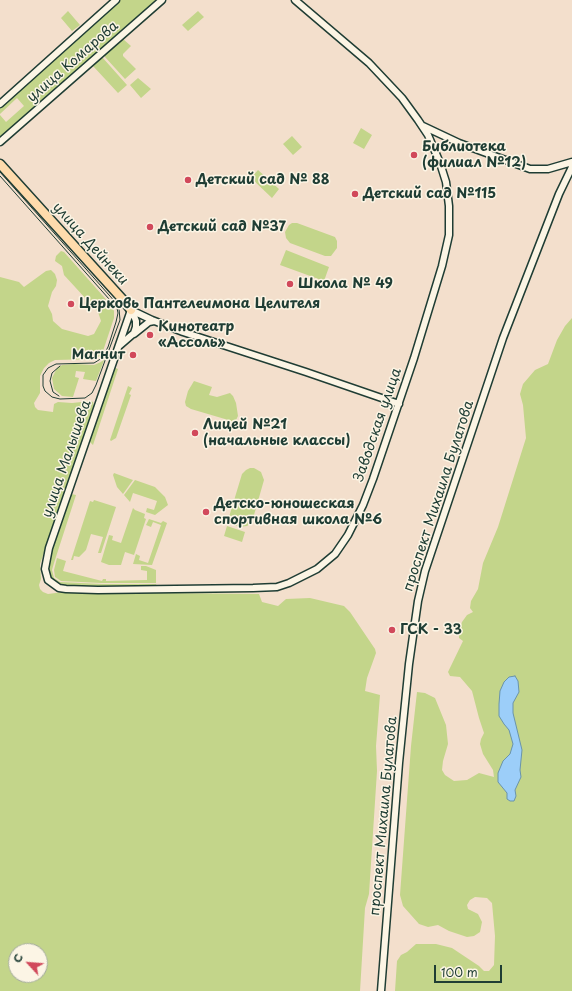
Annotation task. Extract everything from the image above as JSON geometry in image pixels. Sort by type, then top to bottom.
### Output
[{"type":"main road","name":"улица Дейнеки","points":[[0,164],[131,310]]},
{"type":"street","name":"улица Комарова","points":[[0,104],[116,0]]},
{"type":"street","name":"улица Комарова","points":[[0,142],[162,0]]},
{"type":"street","name":"Заводская улица","points":[[48,580],[59,588],[66,589],[231,589],[277,587],[304,576],[329,560],[348,535],[368,491],[399,404],[439,277],[449,235],[449,206],[446,182],[433,147],[422,126],[402,98],[368,63],[295,0]]},
{"type":"street","name":"Заводская улица","points":[[422,126],[442,136],[492,156],[530,169],[548,169],[572,162]]},
{"type":"street","points":[[433,147],[434,140],[437,137],[442,136]]},
{"type":"street","name":"проспект Михаила Булатова","points":[[381,991],[399,763],[409,664],[418,601],[425,572],[503,338],[559,194],[572,167]]},
{"type":"street","points":[[130,337],[134,333],[136,327],[135,315],[131,310]]},
{"type":"street","name":"улица Дейнеки","points":[[131,310],[153,321],[183,332],[399,404]]},
{"type":"street","name":"улица Малышева","points":[[48,580],[45,569],[49,548],[131,310]]},
{"type":"street","points":[[118,347],[148,322],[153,321]]},
{"type":"green space","points":[[117,0],[158,0],[0,140],[0,115],[6,122],[24,106],[17,98],[0,114],[0,106]]},
{"type":"green space","points":[[68,11],[80,25],[72,31],[61,18]]},
{"type":"green space","points":[[198,11],[204,17],[188,31],[182,25]]},
{"type":"green space","points":[[123,39],[131,46],[123,54],[123,56],[136,69],[125,79],[105,57],[105,55]]},
{"type":"green space","points":[[102,57],[127,85],[118,93],[93,66]]},
{"type":"green space","points":[[138,78],[151,89],[141,98],[130,85]]},
{"type":"green space","points":[[361,128],[372,135],[364,149],[353,143]]},
{"type":"green space","points":[[292,136],[302,147],[293,155],[283,144]]},
{"type":"green space","points":[[258,170],[279,189],[272,198],[251,178]]},
{"type":"green space","points":[[292,223],[297,223],[335,237],[337,241],[337,248],[331,256],[325,256],[290,243],[286,238],[285,232]]},
{"type":"green space","points":[[286,250],[329,267],[324,281],[280,265]]},
{"type":"green space","points":[[61,251],[64,252],[111,305],[114,311],[114,318],[102,354],[96,359],[55,360],[44,368],[40,376],[40,393],[34,403],[38,410],[53,412],[54,404],[58,402],[72,403],[91,401],[93,402],[94,406],[40,564],[40,589],[48,594],[63,592],[259,594],[262,602],[278,606],[286,599],[310,598],[344,606],[350,612],[375,649],[376,653],[367,678],[365,691],[380,695],[369,894],[365,908],[360,991],[0,991],[0,277],[19,282],[24,287],[46,271],[51,270],[55,274],[57,280],[48,306],[52,314],[53,321],[62,329],[88,336],[94,334],[101,321],[98,312],[64,275],[62,266],[55,261],[56,256]]},
{"type":"green space","points":[[572,318],[572,991],[395,991],[397,961],[401,955],[416,944],[436,944],[452,948],[484,971],[489,971],[494,965],[495,936],[492,903],[487,898],[475,897],[470,900],[467,905],[468,909],[478,914],[482,922],[480,932],[474,936],[467,937],[449,931],[438,925],[428,927],[419,924],[403,906],[400,895],[411,746],[417,692],[425,693],[435,698],[446,725],[448,744],[442,770],[445,775],[454,781],[467,780],[479,773],[494,777],[493,770],[483,754],[480,744],[484,733],[472,691],[460,677],[450,676],[448,672],[463,641],[459,638],[459,631],[462,622],[467,615],[473,612],[470,608],[471,601],[478,589],[483,563],[498,527],[526,438],[523,405],[520,394],[523,384],[535,370],[548,364],[557,340],[565,326]]},
{"type":"green space","points":[[105,358],[96,381],[83,379],[85,372],[76,371],[75,377],[79,378],[73,397],[62,396],[54,389],[52,378],[57,368],[62,365],[74,364],[94,365],[101,362]]},
{"type":"green space","points":[[113,367],[118,369],[93,445],[88,440]]},
{"type":"green space","points":[[194,381],[212,387],[209,395],[217,397],[230,393],[233,396],[236,403],[238,416],[235,422],[191,409],[186,406],[185,402],[188,391]]},
{"type":"green space","points":[[128,386],[132,388],[129,394],[131,395],[116,438],[111,441],[110,440]]},
{"type":"green space","points":[[250,468],[254,468],[261,472],[264,480],[252,522],[247,526],[239,527],[230,521],[229,517],[242,474]]},
{"type":"green space","points":[[114,473],[133,480],[123,494],[117,487],[113,475]]},
{"type":"green space","points":[[135,480],[155,487],[165,497],[168,505],[155,515],[146,512],[147,508],[154,510],[157,501],[133,493],[130,502],[124,495]]},
{"type":"green space","points":[[71,494],[76,495],[52,570],[54,578],[60,582],[156,584],[157,586],[67,586],[60,585],[51,579],[48,569],[49,560]]},
{"type":"green space","points":[[94,500],[116,507],[101,553],[98,553],[103,537],[91,534],[86,550],[79,557],[74,556],[73,560],[71,560],[90,501],[93,502]]},
{"type":"green space","points":[[133,508],[145,514],[144,518],[146,519],[134,555],[125,552],[121,565],[109,565],[101,562],[109,535],[113,536],[112,540],[121,543]]},
{"type":"green space","points":[[149,519],[161,523],[163,521],[167,523],[152,565],[133,564],[136,554],[140,556],[139,560],[148,563],[161,525],[153,522],[151,527],[146,525]]},
{"type":"green space","points":[[227,526],[245,532],[242,542],[224,536]]},
{"type":"green space","points":[[57,558],[66,561],[63,571],[102,581],[103,579],[106,579],[106,581],[147,580],[147,571],[141,570],[141,566],[146,566],[156,570],[156,583],[61,581],[55,577],[54,570]]},
{"type":"water","points":[[515,676],[518,681],[519,692],[513,703],[513,713],[522,750],[520,770],[521,777],[515,790],[516,796],[514,801],[510,801],[507,799],[507,793],[498,782],[498,773],[503,761],[510,754],[513,744],[509,730],[499,716],[499,704],[500,691],[504,682],[509,677]]},
{"type":"tram line","points":[[0,172],[117,304],[119,309],[120,320],[96,385],[92,393],[85,398],[60,399],[52,397],[45,391],[43,386],[43,375],[48,368],[56,364],[94,363],[102,358],[108,347],[116,322],[118,313],[117,308],[0,176]]},
{"type":"tram line","points":[[59,396],[53,392],[50,381],[52,373],[60,366]]},
{"type":"place","name":"Библиотека (филиал №12)","points":[[414,155]]},
{"type":"place","name":"Детский сад № 88","points":[[188,180]]},
{"type":"place","name":"Детский сад №115","points":[[355,194]]},
{"type":"place","name":"Детский сад №37","points":[[150,227]]},
{"type":"place","name":"Школа № 49","points":[[290,284]]},
{"type":"place","name":"Церковь Пантелеимона Целителя","points":[[71,304]]},
{"type":"place","name":"Кинотеатр «Ассоль»","points":[[150,335]]},
{"type":"place","name":"Магнит","points":[[133,355]]},
{"type":"place","name":"Лицей №21 (начальные классы)","points":[[195,433]]},
{"type":"place","name":"Детско-юношеская спортивная школа №6","points":[[206,512]]},
{"type":"place","name":"ГСК - 33","points":[[392,630]]}]
